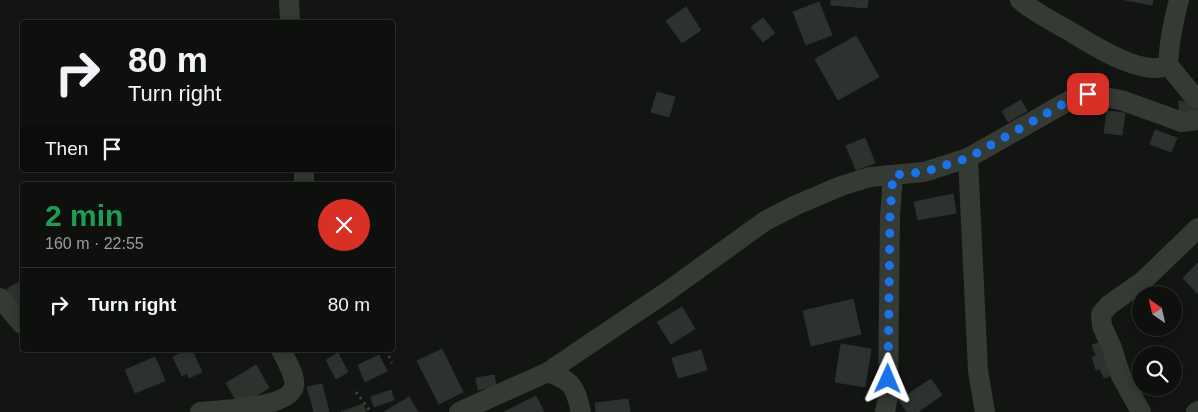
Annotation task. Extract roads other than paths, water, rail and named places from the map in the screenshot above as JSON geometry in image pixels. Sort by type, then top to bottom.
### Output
[{"type":"street","points":[[289,0],[290,20]]},
{"type":"street","points":[[1020,0],[1033,11],[1103,51],[1155,69],[1168,65]]},
{"type":"street","points":[[1179,0],[1169,45],[1168,65],[1198,99]]},
{"type":"street","points":[[459,412],[548,372],[661,296],[765,221],[841,186],[870,177],[924,172],[968,158],[1076,97],[1088,94],[1121,100],[1182,122],[1198,120]]},
{"type":"street","points":[[968,158],[978,371],[985,412]]},
{"type":"street","points":[[885,412],[888,397],[890,216],[893,175]]},
{"type":"street","points":[[1141,412],[1121,376],[1112,348],[1102,326],[1101,314],[1109,305],[1143,281],[1198,228]]},
{"type":"street","points":[[0,298],[20,322]]},
{"type":"street","points":[[200,412],[272,404],[290,394],[294,387],[293,377],[283,352]]},
{"type":"street","points":[[548,372],[564,378],[576,391],[581,412]]}]
